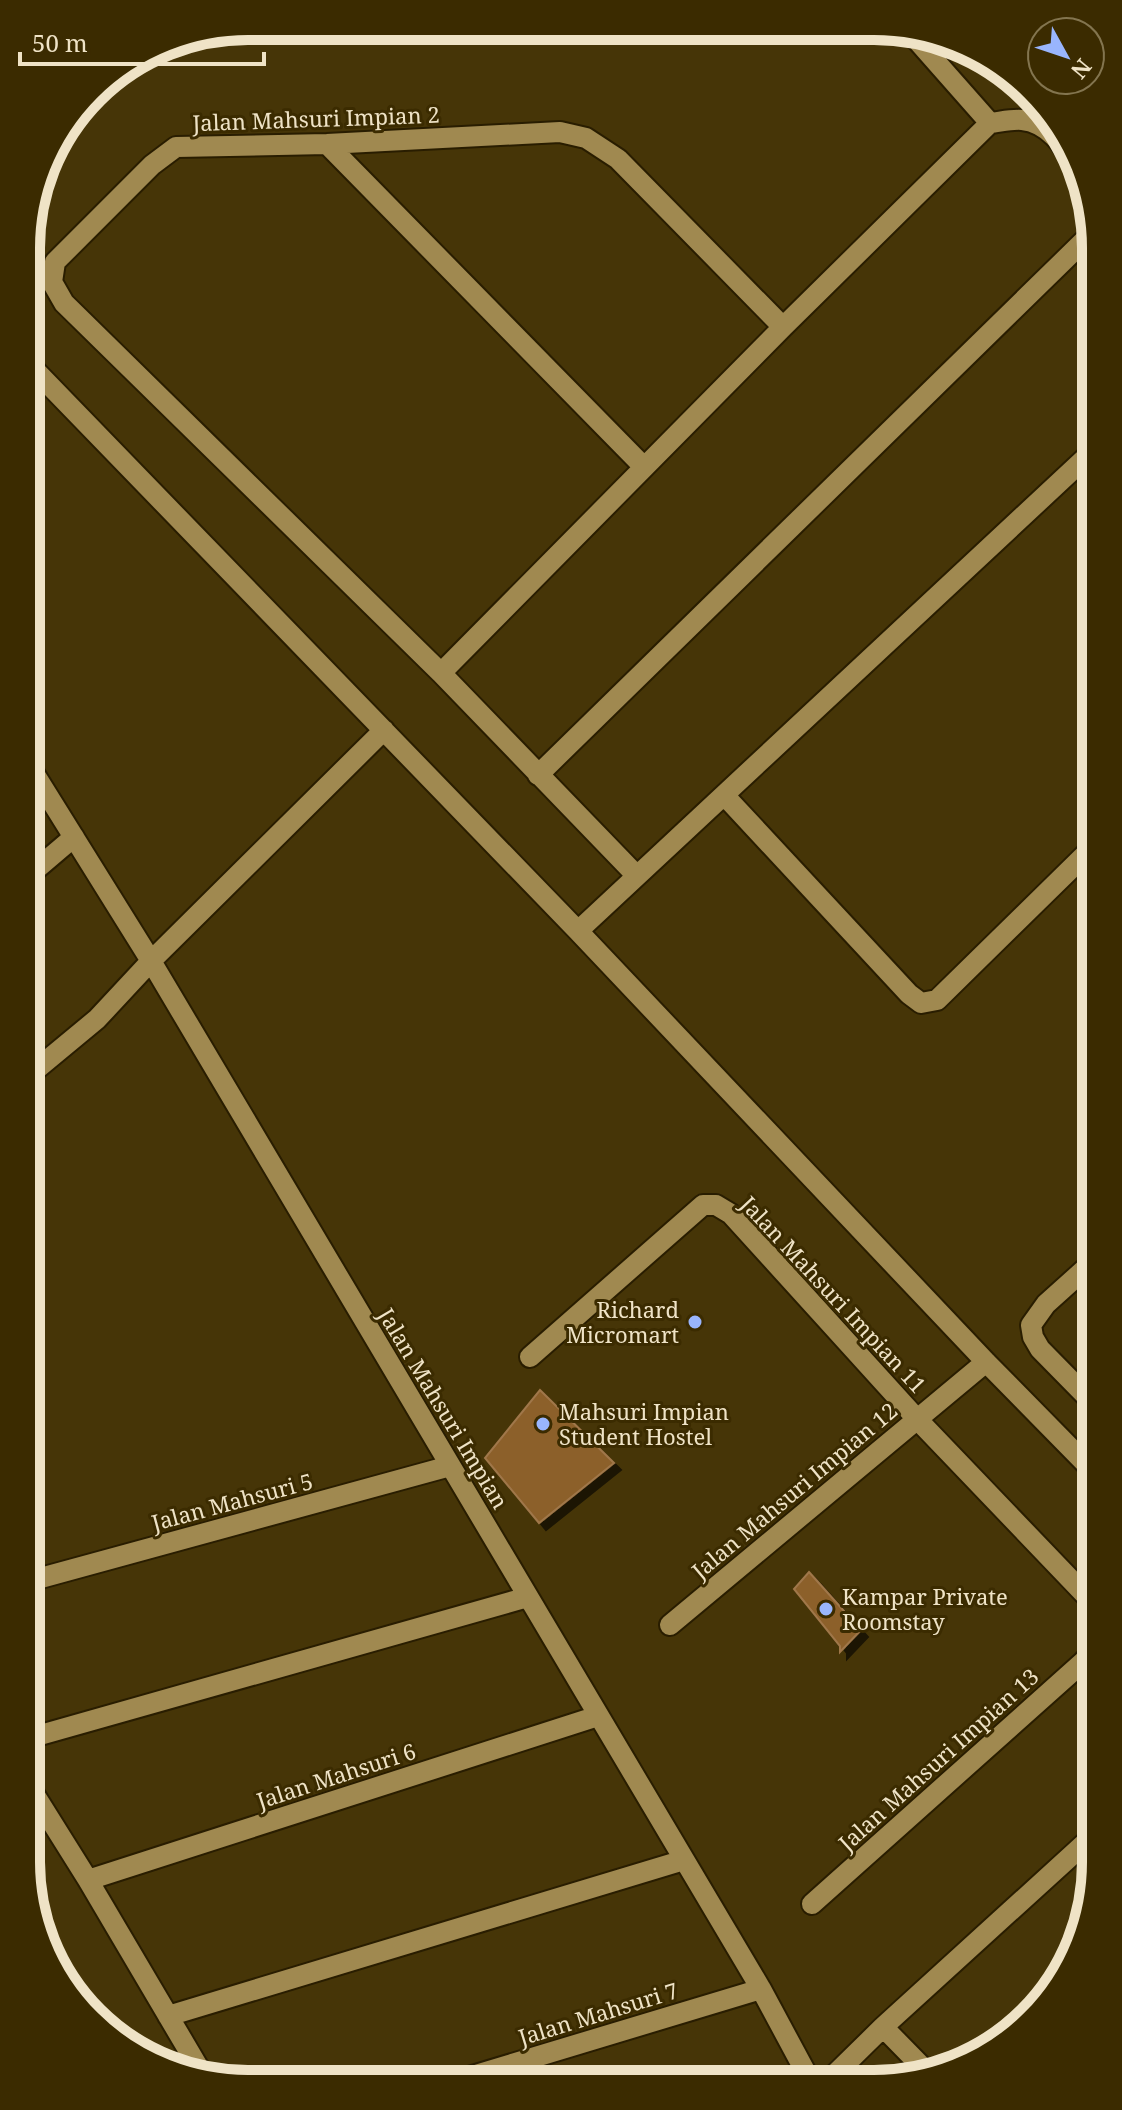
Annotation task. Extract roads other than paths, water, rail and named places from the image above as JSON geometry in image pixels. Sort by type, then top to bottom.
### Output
[{"type":"street","points":[[922,46],[990,123]]},
{"type":"street","points":[[441,673],[990,123],[1021,120],[1042,127]]},
{"type":"street","name":"Jalan Mahsuri Impian 2","points":[[637,876],[441,673],[64,303],[52,282],[55,262],[152,165],[176,147],[327,144],[560,132],[586,138],[618,159],[783,327]]},
{"type":"street","points":[[327,144],[644,467]]},
{"type":"street","points":[[538,775],[1082,243]]},
{"type":"street","points":[[40,375],[578,931],[1082,1460]]},
{"type":"street","points":[[578,931],[1082,461]]},
{"type":"street","points":[[40,1066],[97,1019],[151,961],[384,730]]},
{"type":"street","name":"Jalan Mahsuri Impian","points":[[40,783],[151,961],[761,1989],[804,2070]]},
{"type":"street","points":[[724,795],[909,994],[921,1003],[937,1000],[1082,858]]},
{"type":"street","points":[[40,866],[74,837]]},
{"type":"street","name":"Jalan Mahsuri Impian 11","points":[[530,1357],[703,1205],[716,1205],[731,1214],[917,1419]]},
{"type":"street","points":[[1082,1272],[1046,1304],[1031,1325],[1040,1349],[1082,1392]]},
{"type":"street","name":"Jalan Mahsuri Impian 12","points":[[670,1625],[986,1362]]},
{"type":"street","points":[[917,1419],[1082,1591]]},
{"type":"street","name":"Jalan Mahsuri 5","points":[[40,1578],[450,1466]]},
{"type":"street","points":[[40,1735],[528,1597]]},
{"type":"street","name":"Jalan Mahsuri Impian 13","points":[[812,1904],[1082,1661]]},
{"type":"street","name":"Jalan Mahsuri 6","points":[[88,1880],[598,1716]]},
{"type":"street","points":[[40,1803],[196,2063]]},
{"type":"street","points":[[839,2070],[1082,1846]]},
{"type":"street","points":[[168,2016],[684,1860]]},
{"type":"street","name":"Jalan Mahsuri 7","points":[[492,2070],[761,1989]]},
{"type":"street","points":[[883,2027],[920,2065]]},
{"type":"place","name":"Richard Micromart","points":[[695,1322]]},
{"type":"place","name":"Mahsuri Impian Student Hostel","points":[[543,1424]]},
{"type":"place","name":"Kampar Private Roomstay","points":[[826,1609]]}]
